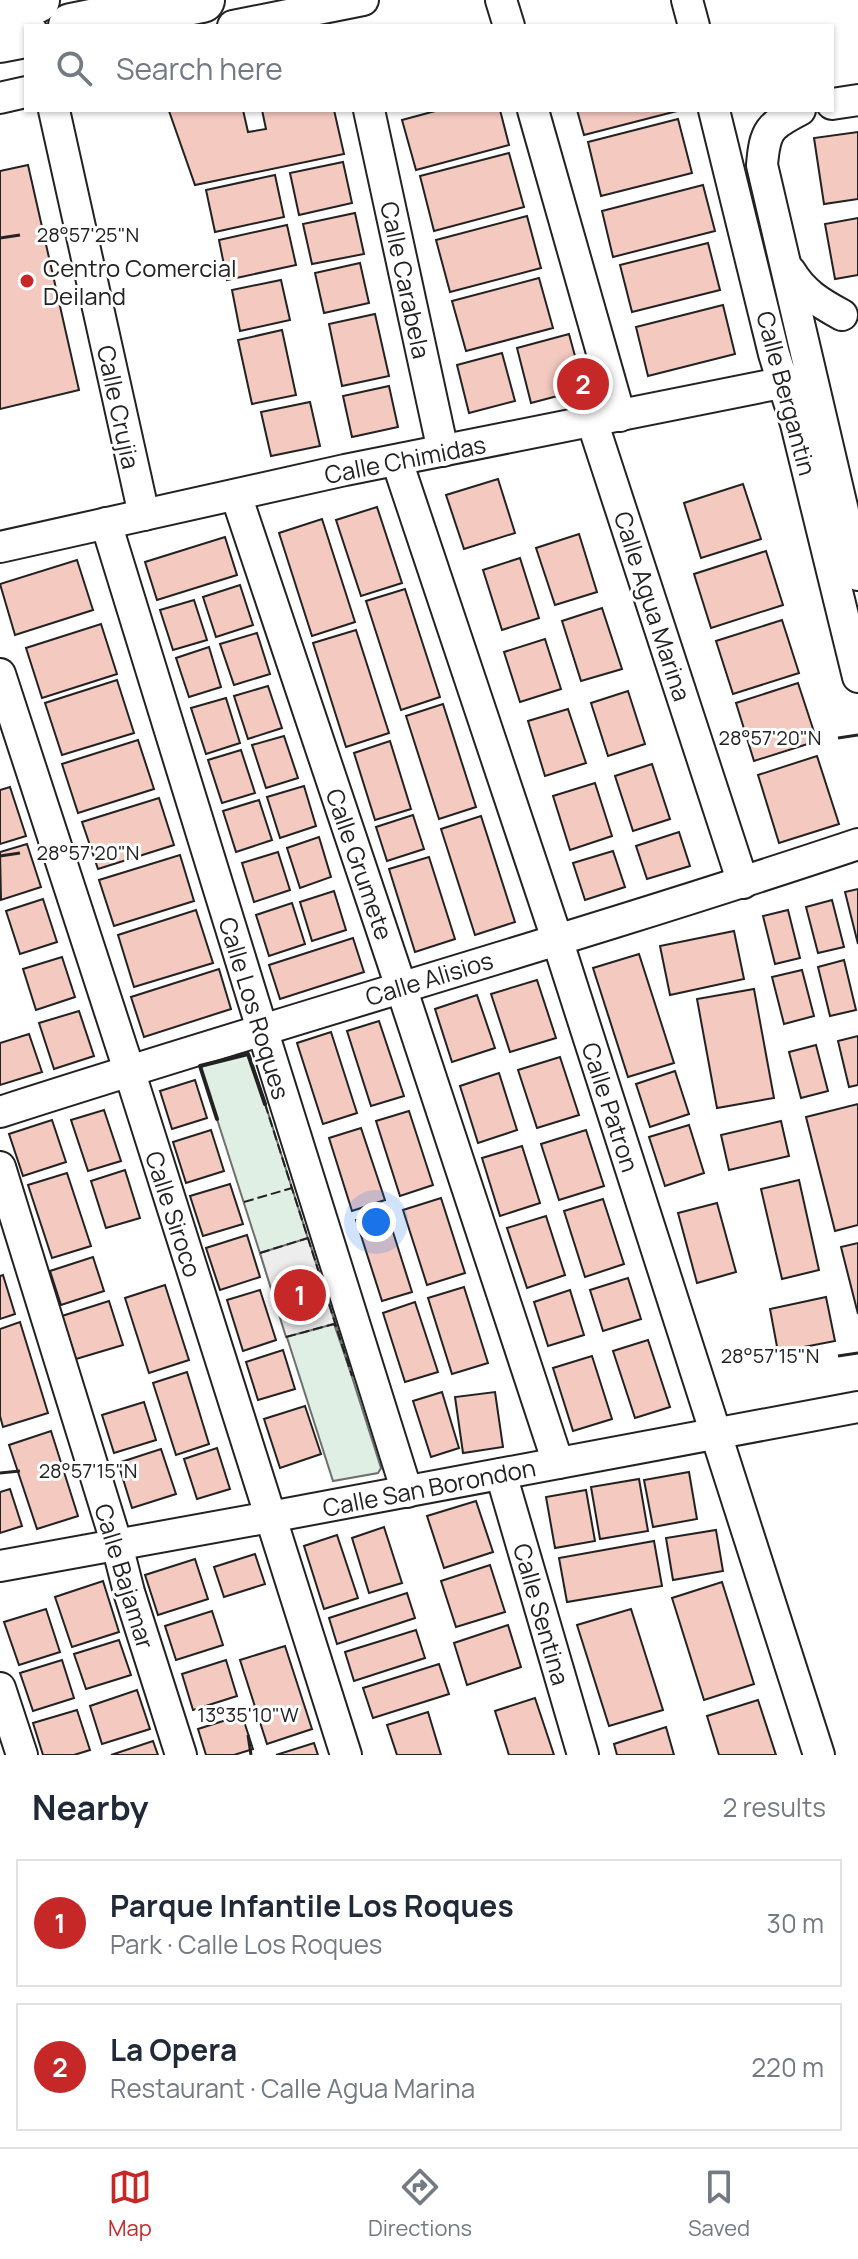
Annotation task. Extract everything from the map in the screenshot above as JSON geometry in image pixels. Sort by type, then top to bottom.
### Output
[{"type":"highway","points":[[0,7],[37,0]]},
{"type":"highway","points":[[81,24],[202,0]]},
{"type":"highway","points":[[0,40],[24,35]]},
{"type":"street","points":[[161,24],[259,0]]},
{"type":"street","points":[[501,0],[508,24]]},
{"type":"street","points":[[687,0],[693,24]]},
{"type":"street","points":[[248,24],[353,10]]},
{"type":"street","points":[[0,98],[24,92]]},
{"type":"street","points":[[834,104],[858,100]]},
{"type":"street","name":"Calle Crujia","points":[[54,112],[144,515]]},
{"type":"street","name":"Calle Carabela","points":[[369,112],[443,451]]},
{"type":"street","name":"Calle Agua Marina","points":[[533,112],[606,419],[743,883]]},
{"type":"street","name":"Calle Bergantin","points":[[714,112],[774,354],[797,380],[796,424],[858,677]]},
{"type":"street","points":[[796,112],[779,121],[765,139],[762,165],[784,262],[797,380],[854,538],[858,575]]},
{"type":"street","points":[[784,262],[798,285],[817,301],[850,314]]},
{"type":"street","points":[[797,380],[817,354],[828,331],[850,314]]},
{"type":"street","name":"Calle Chimidas","points":[[0,547],[345,470],[797,380]]},
{"type":"street","name":"Calle Patron","points":[[397,461],[557,939],[819,1755]]},
{"type":"street","name":"Calle Grumete","points":[[236,495],[558,1463]]},
{"type":"street","name":"Calle Los Roques","points":[[106,523],[407,1492]]},
{"type":"street","name":"Calle Siroco","points":[[0,674],[346,1755]]},
{"type":"street","name":"Calle Alisios","points":[[0,1112],[743,883],[858,844]]},
{"type":"street","name":"Calle Bajamar","points":[[0,1167],[181,1755]]},
{"type":"street","name":"Calle San Borondon","points":[[0,1566],[858,1407]]},
{"type":"street","name":"Calle Sentina","points":[[501,1474],[583,1755]]},
{"type":"street","points":[[0,1688],[22,1755]]},
{"type":"green space","points":[[245,1054],[250,1056],[381,1468],[378,1473],[333,1481],[200,1066]]},
{"type":"shaded area","points":[[308,1238],[352,1376],[334,1324],[286,1337],[260,1253]]},
{"type":"building","points":[[169,112],[243,112],[248,132],[266,129],[262,112],[334,112],[344,154],[195,185]]},
{"type":"building","points":[[432,112],[501,112],[509,145],[416,170],[402,120]]},
{"type":"building","points":[[578,112],[673,112],[584,135]]},
{"type":"building","points":[[678,119],[692,173],[601,196],[588,142]]},
{"type":"building","points":[[858,132],[858,199],[824,204],[814,138]]},
{"type":"building","points":[[509,153],[524,207],[434,231],[420,176]]},
{"type":"building","points":[[343,162],[352,203],[299,215],[290,173]]},
{"type":"building","name":"Centro Comercial Deiland","points":[[28,165],[79,390],[0,409],[0,171]]},
{"type":"building","points":[[275,175],[284,217],[215,232],[206,190]]},
{"type":"building","points":[[703,185],[715,231],[613,257],[602,211]]},
{"type":"building","points":[[355,213],[364,254],[312,264],[303,224]]},
{"type":"building","points":[[527,216],[541,268],[450,292],[436,240]]},
{"type":"building","points":[[858,218],[858,275],[835,279],[825,224]]},
{"type":"building","points":[[287,225],[296,265],[227,280],[219,240]]},
{"type":"building","points":[[708,243],[720,290],[632,312],[620,265]]},
{"type":"building","points":[[360,263],[369,303],[324,313],[315,273]]},
{"type":"building","points":[[539,278],[553,328],[466,351],[452,301]]},
{"type":"building","points":[[281,280],[290,320],[240,331],[232,290]]},
{"type":"building","points":[[723,305],[735,354],[648,376],[636,327]]},
{"type":"building","points":[[375,314],[389,376],[342,386],[329,324]]},
{"type":"building","points":[[282,330],[296,395],[252,404],[238,340]]},
{"type":"building","points":[[569,334],[584,389],[531,403],[517,348]]},
{"type":"building","points":[[502,353],[515,401],[469,413],[457,365]]},
{"type":"building","points":[[389,386],[398,427],[352,437],[343,396]]},
{"type":"building","points":[[310,402],[320,446],[271,456],[261,412]]},
{"type":"building","points":[[498,479],[515,533],[464,549],[446,495]]},
{"type":"building","points":[[743,484],[761,539],[701,558],[684,503]]},
{"type":"building","points":[[377,507],[402,583],[361,596],[336,520]]},
{"type":"building","points":[[322,519],[355,622],[312,636],[279,533]]},
{"type":"building","points":[[579,534],[597,592],[555,605],[536,548]]},
{"type":"building","points":[[225,537],[237,575],[157,600],[145,562]]},
{"type":"building","points":[[766,551],[783,605],[711,628],[694,574]]},
{"type":"building","points":[[520,558],[539,618],[502,630],[483,570]]},
{"type":"building","points":[[77,560],[93,610],[15,635],[0,584]]},
{"type":"building","points":[[240,585],[253,625],[216,637],[203,597]]},
{"type":"building","points":[[405,589],[440,697],[401,710],[366,601]]},
{"type":"building","points":[[194,600],[207,640],[173,650],[160,610]]},
{"type":"building","points":[[602,608],[622,669],[581,681],[562,621]]},
{"type":"building","points":[[782,620],[799,673],[733,694],[716,641]]},
{"type":"building","points":[[101,624],[117,674],[42,698],[26,648]]},
{"type":"building","points":[[356,630],[389,733],[346,747],[313,643]]},
{"type":"building","points":[[257,633],[270,674],[234,685],[220,644]]},
{"type":"building","points":[[545,639],[561,689],[520,702],[504,652]]},
{"type":"building","points":[[209,647],[221,687],[189,697],[176,658]]},
{"type":"building","points":[[117,680],[134,733],[62,755],[45,703]]},
{"type":"building","points":[[798,683],[817,741],[754,761],[736,703]]},
{"type":"building","points":[[268,686],[282,728],[248,739],[234,696]]},
{"type":"building","points":[[628,691],[645,744],[608,756],[591,703]]},
{"type":"building","points":[[226,698],[240,743],[206,754],[191,708]]},
{"type":"building","points":[[443,704],[476,807],[439,819],[406,716]]},
{"type":"building","points":[[568,709],[586,763],[545,776],[528,721]]},
{"type":"building","points":[[284,736],[298,778],[266,788],[252,745]]},
{"type":"building","points":[[138,740],[154,789],[78,813],[62,764]]},
{"type":"building","points":[[390,741],[411,809],[375,820],[354,753]]},
{"type":"building","points":[[241,750],[255,793],[222,803],[208,760]]},
{"type":"building","points":[[817,756],[839,824],[779,843],[758,775]]},
{"type":"building","points":[[652,764],[670,819],[633,831],[615,776]]},
{"type":"building","points":[[595,783],[612,836],[570,850],[553,796]]},
{"type":"building","points":[[304,786],[316,826],[280,838],[267,797]]},
{"type":"building","points":[[10,787],[26,836],[0,844],[0,790]]},
{"type":"building","points":[[159,798],[174,845],[98,869],[82,822]]},
{"type":"building","points":[[259,800],[272,840],[236,852],[223,811]]},
{"type":"building","points":[[413,815],[424,849],[387,861],[376,827]]},
{"type":"building","points":[[481,816],[515,922],[475,935],[441,829]]},
{"type":"building","points":[[679,832],[690,866],[647,879],[636,846]]},
{"type":"building","points":[[319,837],[331,877],[300,888],[287,848]]},
{"type":"building","points":[[27,844],[41,887],[1,900],[0,852]]},
{"type":"building","points":[[613,851],[625,887],[585,900],[573,863]]},
{"type":"building","points":[[278,852],[290,890],[254,902],[242,863]]},
{"type":"building","points":[[180,855],[194,901],[114,926],[99,880]]},
{"type":"building","points":[[429,857],[455,939],[415,952],[389,869]]},
{"type":"building","points":[[858,889],[858,944],[845,892]]},
{"type":"building","points":[[334,891],[346,930],[312,941],[300,902]]},
{"type":"building","points":[[43,899],[57,942],[20,954],[6,911]]},
{"type":"building","points":[[832,900],[844,947],[818,953],[806,907]]},
{"type":"building","points":[[292,903],[305,944],[269,956],[256,915]]},
{"type":"building","points":[[196,910],[213,963],[134,987],[118,935]]},
{"type":"building","points":[[788,910],[800,958],[775,964],[763,916]]},
{"type":"building","points":[[734,931],[744,979],[670,995],[660,946]]},
{"type":"building","points":[[353,938],[364,972],[280,999],[269,965]]},
{"type":"building","points":[[639,954],[674,1063],[628,1077],[593,968]]},
{"type":"building","points":[[62,957],[75,997],[36,1010],[23,969]]},
{"type":"building","points":[[844,960],[856,1010],[830,1016],[818,967]]},
{"type":"building","points":[[219,969],[231,1009],[144,1037],[131,997]]},
{"type":"building","points":[[802,970],[814,1016],[784,1024],[772,977]]},
{"type":"building","points":[[537,980],[556,1038],[510,1052],[491,994]]},
{"type":"building","points":[[754,989],[774,1098],[717,1108],[697,999]]},
{"type":"building","points":[[477,995],[495,1048],[452,1062],[435,1009]]},
{"type":"building","points":[[79,1011],[94,1056],[54,1069],[39,1023]]},
{"type":"building","points":[[379,1021],[404,1096],[371,1106],[347,1031]]},
{"type":"building","points":[[331,1032],[357,1113],[323,1124],[297,1043]]},
{"type":"building","points":[[29,1034],[42,1072],[0,1085],[0,1043]]},
{"type":"building","points":[[858,1036],[858,1085],[849,1087],[838,1041]]},
{"type":"building","points":[[816,1045],[828,1091],[801,1098],[789,1052]]},
{"type":"building","points":[[560,1057],[579,1115],[537,1128],[518,1070]]},
{"type":"building","points":[[675,1071],[689,1114],[650,1127],[636,1084]]},
{"type":"building","points":[[499,1073],[517,1130],[478,1143],[460,1086]]},
{"type":"building","points":[[195,1080],[207,1118],[172,1129],[160,1091]]},
{"type":"building","points":[[858,1104],[858,1225],[835,1231],[806,1117]]},
{"type":"building","points":[[104,1110],[121,1161],[88,1171],[71,1120]]},
{"type":"building","points":[[409,1111],[433,1185],[400,1196],[376,1121]]},
{"type":"building","points":[[52,1120],[66,1162],[23,1176],[9,1134]]},
{"type":"building","points":[[781,1121],[789,1156],[729,1170],[721,1135]]},
{"type":"building","points":[[689,1125],[704,1173],[665,1186],[649,1137]]},
{"type":"building","points":[[361,1128],[385,1200],[352,1211],[329,1138]]},
{"type":"building","points":[[211,1130],[224,1171],[186,1183],[173,1142]]},
{"type":"building","points":[[586,1130],[604,1186],[559,1200],[541,1144]]},
{"type":"building","points":[[522,1146],[540,1203],[500,1216],[482,1158]]},
{"type":"building","points":[[125,1170],[140,1218],[106,1228],[91,1181]]},
{"type":"building","points":[[67,1173],[91,1246],[52,1258],[28,1185]]},
{"type":"building","points":[[799,1180],[819,1270],[782,1279],[761,1189]]},
{"type":"building","points":[[230,1184],[243,1224],[203,1236],[190,1196]]},
{"type":"building","points":[[441,1198],[465,1273],[427,1285],[403,1210]]},
{"type":"building","points":[[603,1199],[624,1264],[585,1277],[564,1211]]},
{"type":"building","points":[[717,1203],[736,1272],[697,1283],[678,1213]]},
{"type":"building","points":[[386,1210],[412,1292],[382,1301],[356,1220]]},
{"type":"building","points":[[546,1216],[565,1275],[527,1288],[507,1228]]},
{"type":"building","points":[[247,1235],[260,1277],[220,1290],[206,1248]]},
{"type":"building","points":[[858,1243],[858,1314],[841,1247]]},
{"type":"building","points":[[93,1257],[104,1291],[61,1305],[50,1271]]},
{"type":"building","points":[[3,1275],[15,1314],[0,1319],[0,1276]]},
{"type":"building","points":[[628,1278],[641,1319],[603,1331],[590,1290]]},
{"type":"building","points":[[165,1285],[189,1360],[149,1373],[125,1298]]},
{"type":"building","points":[[464,1287],[488,1363],[452,1374],[428,1298]]},
{"type":"building","points":[[260,1290],[276,1340],[243,1351],[227,1300]]},
{"type":"building","points":[[570,1290],[584,1335],[548,1346],[534,1302]]},
{"type":"building","points":[[826,1297],[835,1341],[778,1352],[770,1309]]},
{"type":"building","points":[[109,1301],[123,1345],[76,1359],[62,1316]]},
{"type":"building","points":[[415,1302],[438,1372],[405,1382],[383,1313]]},
{"type":"building","points":[[20,1322],[48,1413],[3,1427],[0,1416],[0,1329]]},
{"type":"building","points":[[648,1340],[670,1407],[635,1418],[613,1351]]},
{"type":"building","points":[[283,1350],[295,1389],[258,1400],[246,1362]]},
{"type":"building","points":[[592,1356],[612,1419],[573,1431],[553,1368]]},
{"type":"building","points":[[187,1372],[209,1444],[176,1455],[153,1383]]},
{"type":"building","points":[[442,1392],[459,1448],[431,1457],[413,1401]]},
{"type":"building","points":[[495,1392],[503,1447],[463,1453],[455,1397]]},
{"type":"building","points":[[144,1402],[156,1440],[114,1453],[102,1415]]},
{"type":"building","points":[[305,1406],[321,1454],[280,1468],[264,1419]]},
{"type":"building","points":[[51,1431],[78,1516],[37,1529],[9,1445]]},
{"type":"building","points":[[217,1448],[230,1489],[197,1499],[184,1459]]},
{"type":"building","points":[[161,1449],[176,1494],[132,1508],[118,1463]]},
{"type":"building","points":[[689,1472],[697,1519],[653,1527],[644,1480]]},
{"type":"building","points":[[639,1479],[648,1531],[600,1539],[591,1487]]},
{"type":"building","points":[[10,1489],[22,1526],[0,1533],[0,1492]]},
{"type":"building","points":[[586,1490],[595,1541],[555,1548],[546,1497]]},
{"type":"building","points":[[476,1501],[493,1552],[444,1568],[427,1516]]},
{"type":"building","points":[[384,1527],[402,1583],[369,1593],[352,1538]]},
{"type":"building","points":[[716,1530],[723,1571],[673,1580],[666,1538]]},
{"type":"building","points":[[337,1535],[358,1598],[324,1609],[304,1546]]},
{"type":"building","points":[[654,1541],[662,1586],[567,1602],[559,1558]]},
{"type":"building","points":[[255,1554],[265,1584],[224,1597],[214,1567]]},
{"type":"building","points":[[195,1559],[208,1599],[158,1615],[145,1575]]},
{"type":"building","points":[[490,1565],[505,1612],[456,1627],[441,1581]]},
{"type":"building","points":[[103,1581],[119,1632],[72,1647],[55,1597]]},
{"type":"building","points":[[722,1582],[754,1684],[704,1700],[672,1598]]},
{"type":"building","points":[[407,1593],[415,1618],[337,1644],[329,1618]]},
{"type":"building","points":[[46,1609],[60,1652],[19,1665],[4,1622]]},
{"type":"building","points":[[631,1609],[663,1710],[609,1726],[577,1625]]},
{"type":"building","points":[[212,1611],[223,1645],[176,1660],[165,1626]]},
{"type":"building","points":[[508,1625],[521,1667],[467,1685],[454,1643]]},
{"type":"building","points":[[416,1630],[425,1658],[354,1681],[345,1652]]},
{"type":"building","points":[[119,1640],[131,1675],[86,1689],[74,1654]]},
{"type":"building","points":[[285,1646],[312,1729],[267,1744],[240,1660]]},
{"type":"building","points":[[62,1660],[74,1698],[33,1711],[20,1673]]},
{"type":"building","points":[[226,1660],[237,1696],[193,1710],[182,1674]]},
{"type":"building","points":[[439,1664],[449,1694],[373,1718],[363,1688]]},
{"type":"building","points":[[137,1690],[150,1729],[102,1744],[90,1706]]},
{"type":"building","points":[[535,1698],[554,1755],[509,1755],[495,1711]]},
{"type":"building","points":[[758,1700],[776,1755],[719,1755],[707,1716]]},
{"type":"building","points":[[77,1710],[90,1750],[74,1755],[43,1755],[33,1723]]},
{"type":"building","points":[[428,1712],[441,1755],[397,1755],[387,1725]]},
{"type":"building","points":[[242,1715],[253,1749],[234,1755],[206,1755],[198,1729]]},
{"type":"building","points":[[666,1727],[674,1755],[617,1755],[614,1744]]},
{"type":"building","points":[[153,1741],[158,1755],[111,1755]]},
{"type":"building","points":[[314,1743],[318,1755],[276,1755]]},
{"type":"fence","points":[[265,1104],[352,1376]]},
{"type":"fence","points":[[244,1202],[292,1188]]},
{"type":"fence","points":[[260,1253],[308,1238]]},
{"type":"fence","points":[[286,1337],[335,1326]]},
{"type":"wall","points":[[217,1119],[200,1066],[248,1054],[265,1104]]},
{"type":"place","name":"Centro Comercial Deiland","points":[[27,281]]},
{"type":"place","name":"La Opera","points":[[583,384]]},
{"type":"place","name":"Parque Infantile Los Roques","points":[[300,1295]]}]
